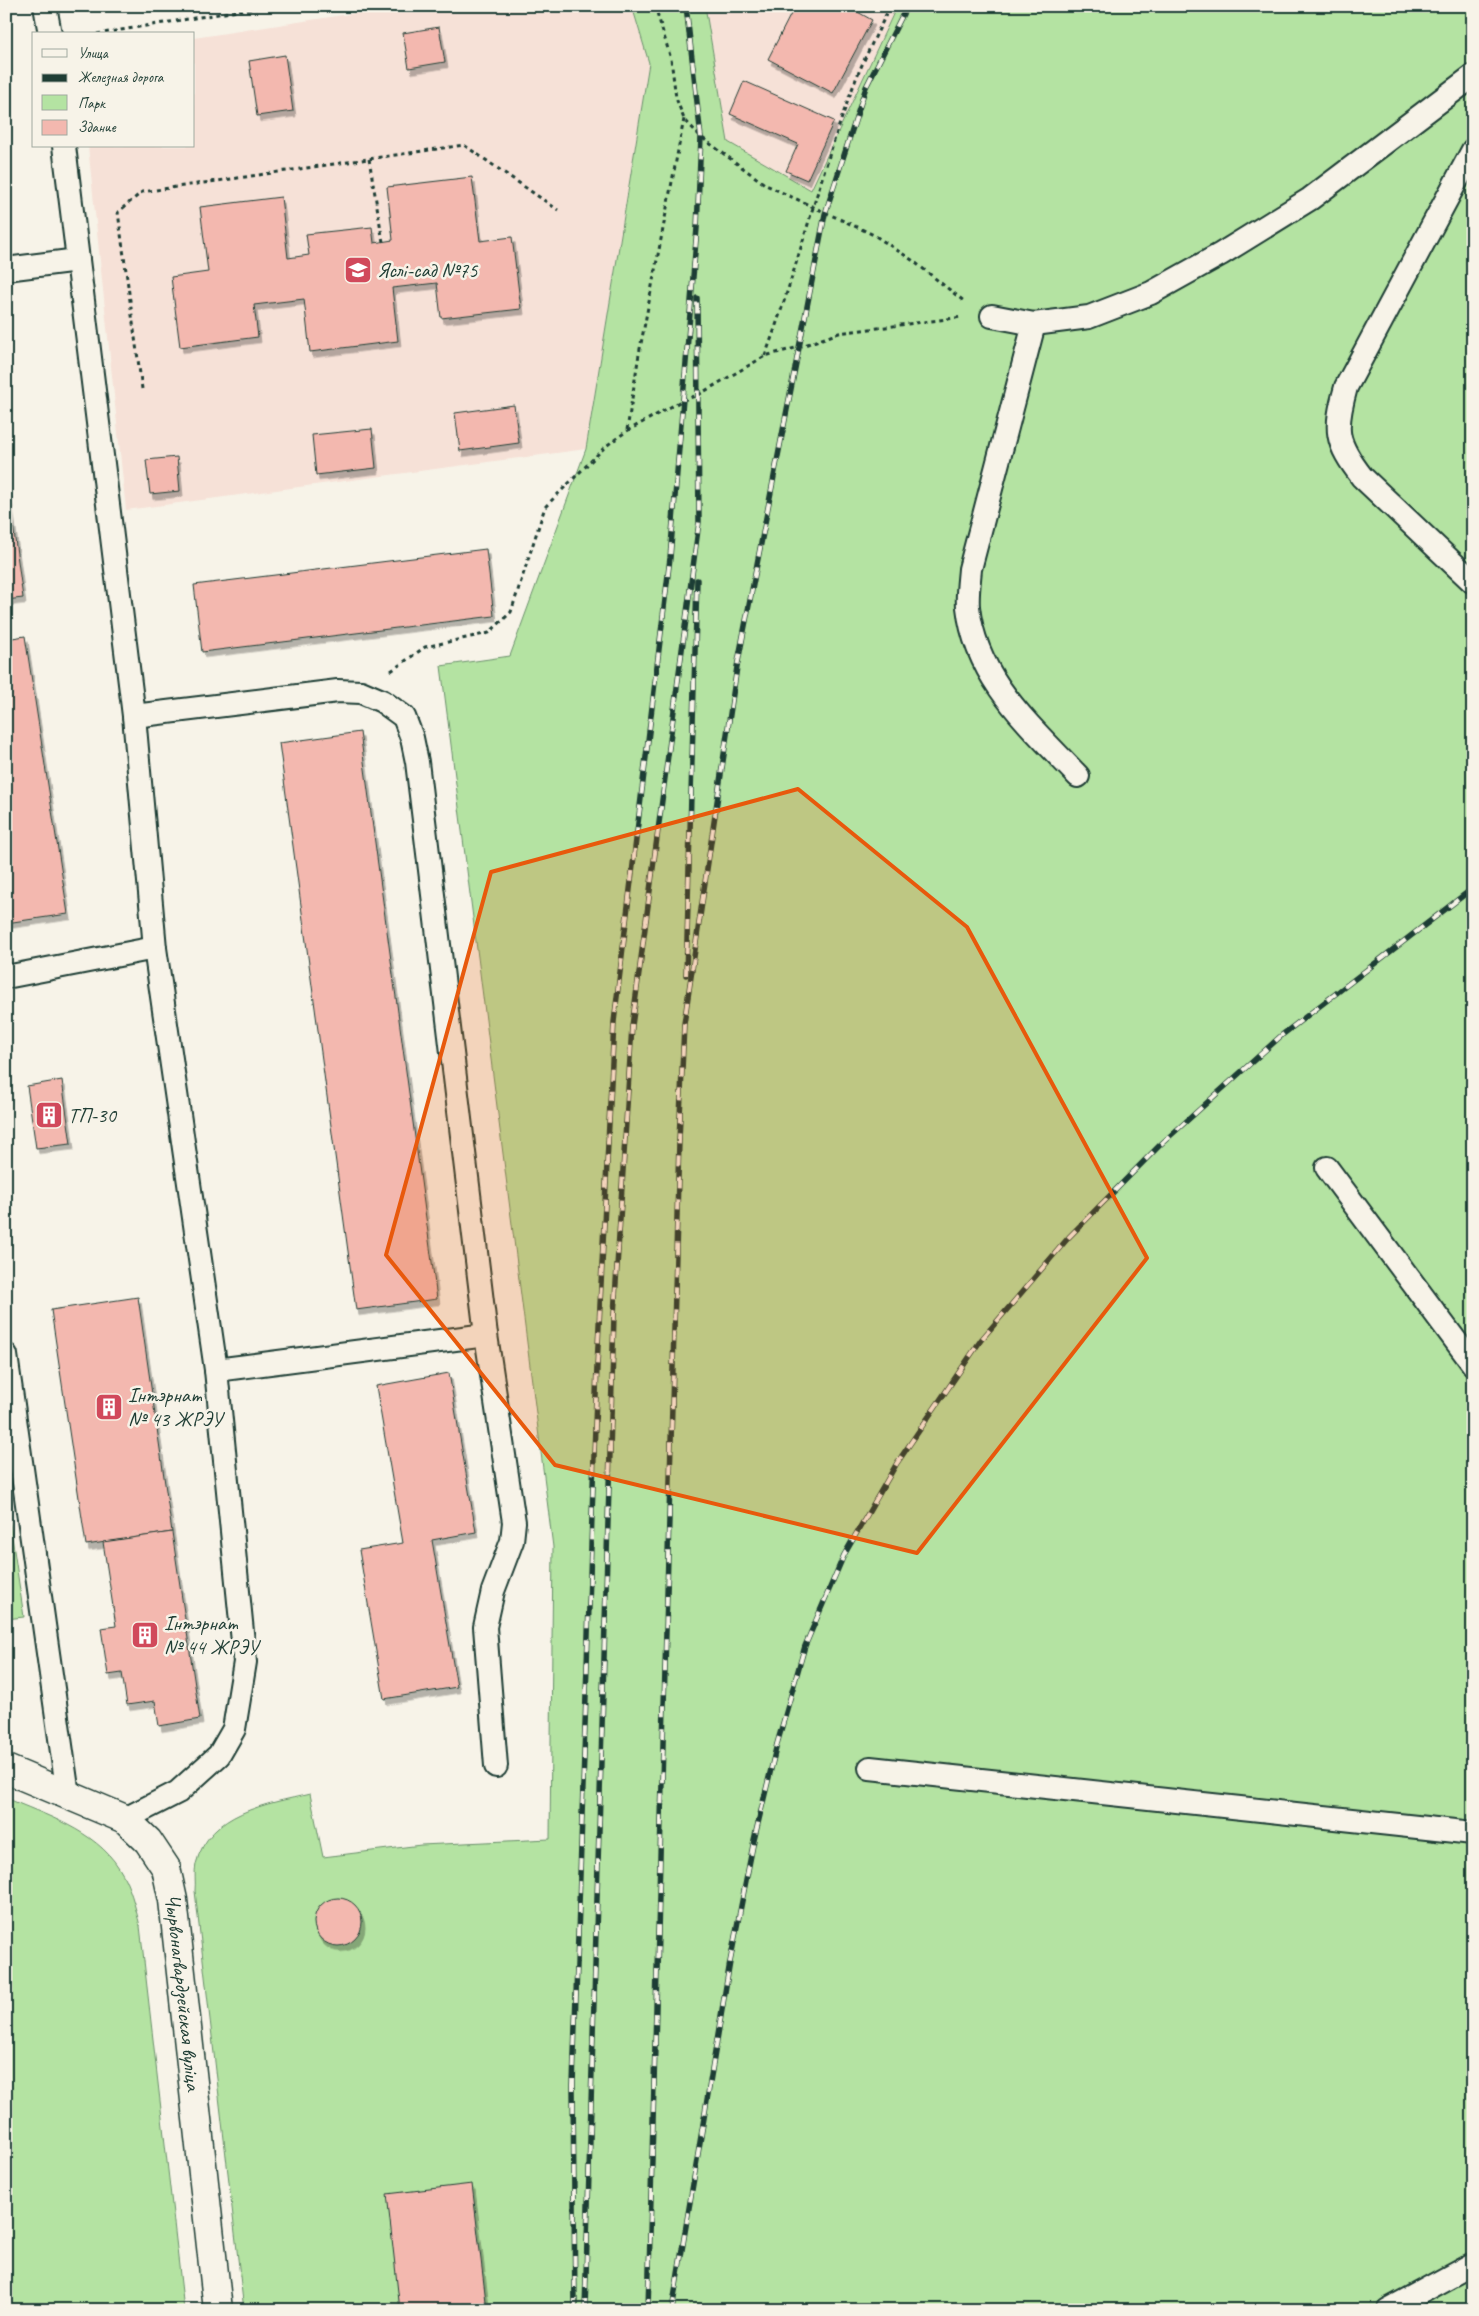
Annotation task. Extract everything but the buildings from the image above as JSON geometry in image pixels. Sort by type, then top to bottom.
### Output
[{"type":"street","name":"Чырвонагвардзейская вуліца","points":[[6,1769],[125,1819],[148,1841],[166,1868],[173,1900],[218,2310]]},
{"type":"lane","points":[[45,6],[50,32]]},
{"type":"lane","points":[[992,316],[1034,324],[1089,317],[1151,293],[1221,254],[1310,199],[1473,76]]},
{"type":"lane","points":[[64,148],[134,716],[155,948],[216,1370],[245,1662],[234,1729],[220,1755],[178,1792],[125,1819]]},
{"type":"lane","points":[[1473,150],[1346,387],[1339,412],[1338,436],[1348,458],[1362,477],[1473,582]]},
{"type":"lane","points":[[6,268],[78,260]]},
{"type":"lane","points":[[1034,324],[970,569],[968,606],[976,643],[992,679],[1015,709],[1078,776]]},
{"type":"lane","points":[[134,716],[338,691],[361,692],[382,701],[404,717],[412,738],[418,762],[486,1335],[514,1522],[512,1541],[490,1600],[485,1627],[496,1766]]},
{"type":"lane","points":[[6,977],[155,948]]},
{"type":"lane","points":[[1327,1168],[1473,1364]]},
{"type":"lane","points":[[216,1370],[486,1335]]},
{"type":"lane","points":[[6,1355],[68,1795]]},
{"type":"lane","points":[[870,1768],[1473,1833]]},
{"type":"lane","points":[[1388,2310],[1473,2264]]},
{"type":"path","points":[[109,32],[267,6]]},
{"type":"path","points":[[655,6],[670,59],[676,98],[684,119],[701,137],[766,185],[874,234],[912,260],[974,308],[992,316]]},
{"type":"path","points":[[765,356],[785,303],[856,78],[890,6]]},
{"type":"path","points":[[626,431],[684,119]]},
{"type":"path","points":[[142,389],[118,212],[142,192],[464,144],[558,210]]},
{"type":"path","points":[[369,159],[383,242]]},
{"type":"path","points":[[361,692],[425,646],[489,633],[511,612],[545,508],[606,446],[626,431],[683,400],[698,394],[765,356],[840,333],[963,317],[992,316]]},
{"type":"highlighted area","points":[[798,789],[967,927],[1147,1258],[917,1553],[555,1465],[386,1255],[491,872]]},
{"type":"shaded area","name":"Яслі-сад №75","points":[[401,6],[632,6],[649,63],[586,449],[126,510],[88,148],[195,148],[195,38]]},
{"type":"shaded area","points":[[705,6],[897,6],[811,190],[728,142]]},
{"type":"green space","points":[[632,6],[705,6],[728,142],[811,190],[897,6],[1473,6],[1473,2310],[244,2310],[195,1891],[195,1867],[203,1846],[213,1833],[226,1822],[242,1813],[310,1794],[323,1857],[421,1845],[550,1839],[553,1547],[441,666],[510,656],[586,449],[649,63]]},
{"type":"green space","points":[[6,1497],[24,1617],[6,1619]]},
{"type":"green space","points":[[6,1798],[68,1825],[97,1843],[119,1868],[132,1896],[140,1926],[184,2310],[6,2310]]},
{"type":"railway","points":[[575,2310],[573,2085],[597,1366],[614,1022],[670,558],[697,228],[701,137],[686,6]]},
{"type":"railway","points":[[648,2310],[679,1141],[684,1024],[737,667],[825,214],[866,87],[907,6]]},
{"type":"railway","points":[[585,2310],[614,1315],[632,1026],[699,522],[697,298]]},
{"type":"railway","points":[[686,975],[697,580]]},
{"type":"railway","points":[[672,2310],[730,1962],[754,1840],[777,1744],[805,1646],[844,1555],[897,1463],[981,1340],[1069,1237],[1160,1145],[1282,1035],[1473,888]]},
{"type":"place","name":"Яслі-сад №75","points":[[358,270]]},
{"type":"place","name":"ТП-30","points":[[49,1115]]},
{"type":"place","name":"Інтэрнат № 43 ЖРЭУ","points":[[109,1407]]},
{"type":"place","name":"Інтэрнат № 44 ЖРЭУ","points":[[145,1635]]}]
